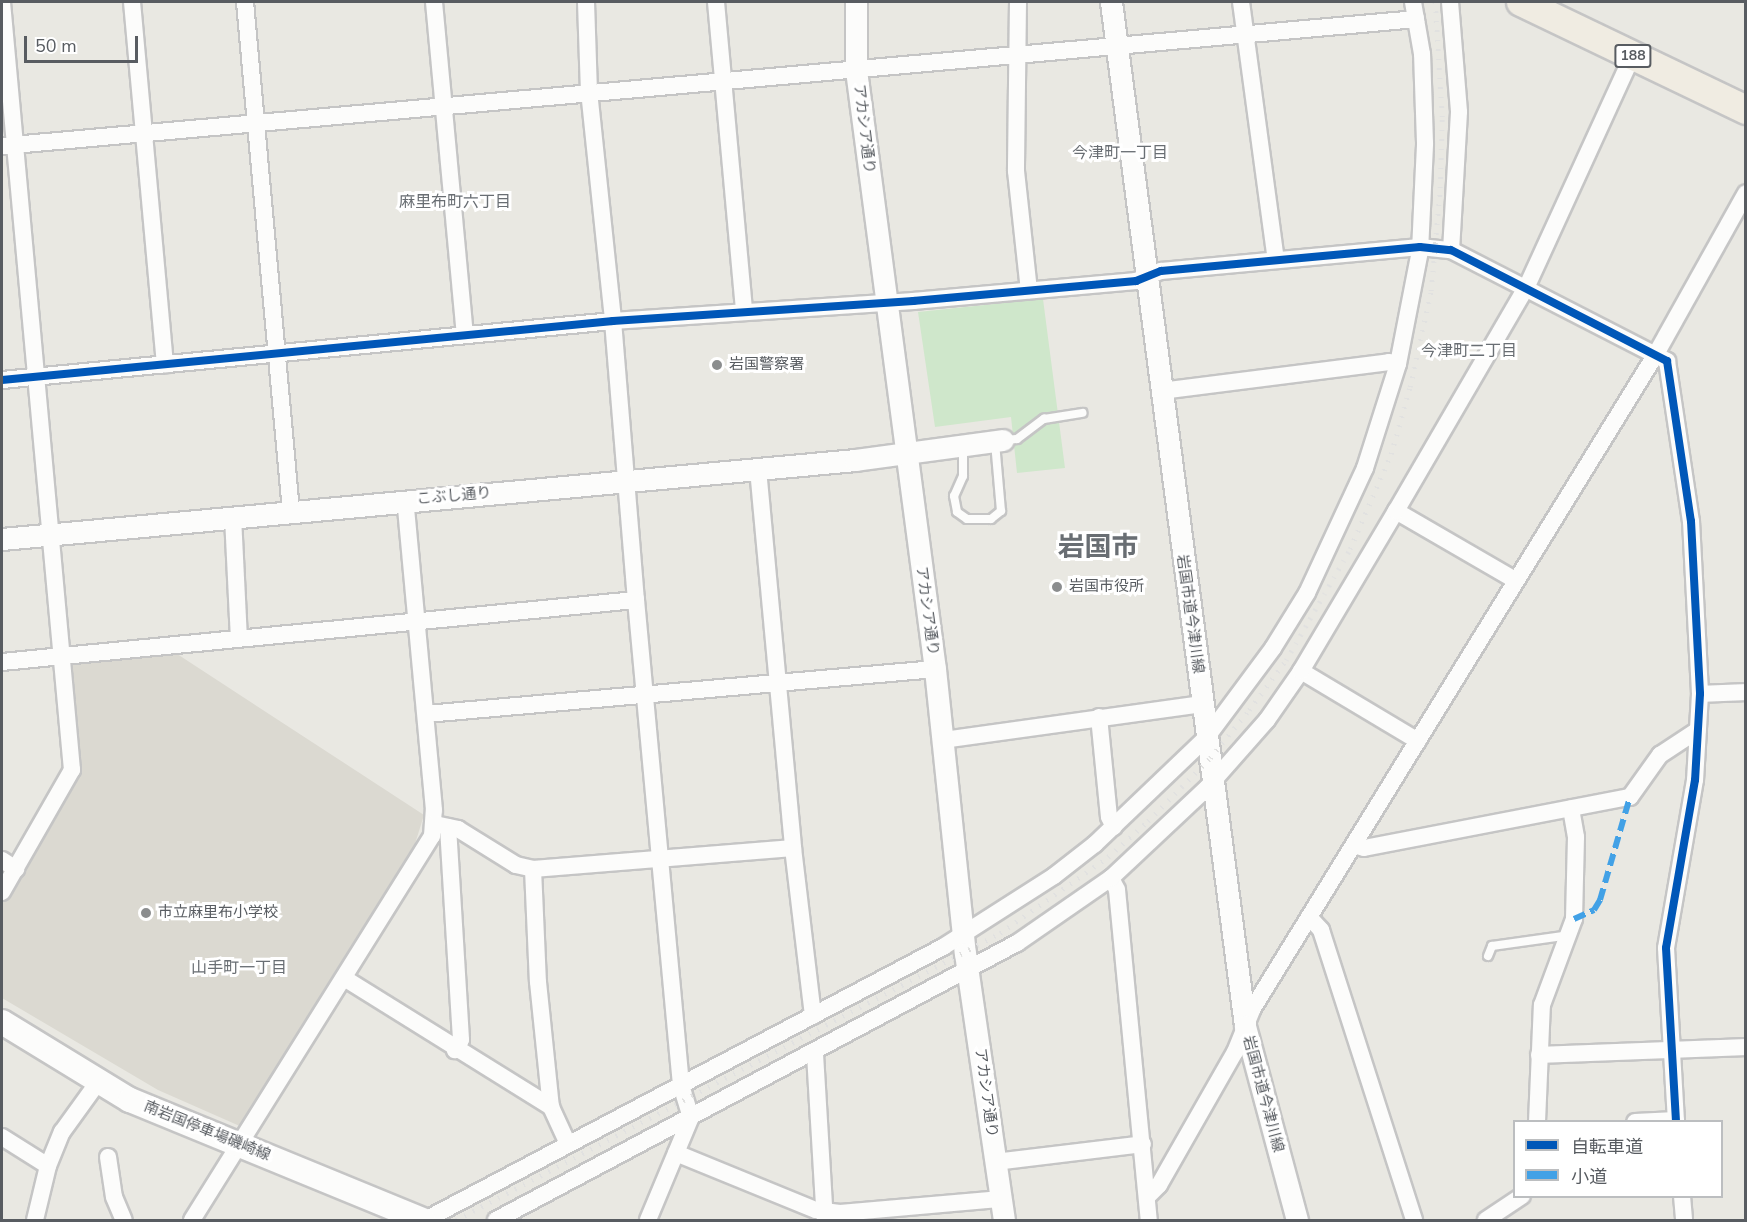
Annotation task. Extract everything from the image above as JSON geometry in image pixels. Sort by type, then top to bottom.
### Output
[{"type":"highway","name":"188","points":[[1521,2],[1746,110]]},
{"type":"main road","name":"南岩国停車場磯崎線","points":[[2,1022],[130,1100],[424,1221]]},
{"type":"street","points":[[2,2],[9,145],[38,376],[64,655],[72,776],[9,865],[2,892]]},
{"type":"street","points":[[132,2],[165,364]]},
{"type":"street","points":[[245,2],[291,511]]},
{"type":"street","points":[[434,2],[465,334]]},
{"type":"street","points":[[586,2],[589,92],[613,321],[636,600],[681,1085],[691,1117],[648,1221]]},
{"type":"street","points":[[716,2],[744,311]]},
{"type":"street","name":"アカシア通り","points":[[855,2],[856,70],[935,669],[964,934],[1004,1221]]},
{"type":"street","points":[[1018,2],[1016,171],[1029,290]]},
{"type":"street","name":"岩国市道今津川線","points":[[1111,2],[1145,277],[1245,1026],[1297,1221]]},
{"type":"street","points":[[1241,2],[1276,260]]},
{"type":"street","points":[[424,1221],[964,934],[1054,876],[1114,827],[1207,737],[1273,648],[1317,572],[1365,468],[1398,364],[1420,247],[1425,94],[1413,2]]},
{"type":"street","points":[[1450,2],[1459,135],[1451,250]]},
{"type":"street","points":[[9,145],[442,104],[1017,57],[1416,19]]},
{"type":"street","points":[[496,1221],[969,971],[1046,924],[1111,878],[1212,783],[1267,720],[1301,671],[1527,286],[1633,56]]},
{"type":"street","points":[[1147,1197],[1159,1185],[1235,1052],[1245,1026],[1309,917],[1656,354],[1746,193]]},
{"type":"street","points":[[2,380],[613,321],[1029,290],[1145,277],[1161,270],[1420,247],[1451,250],[1527,286],[1667,361],[1691,521],[1700,694],[1695,780],[1666,948],[1676,1120]]},
{"type":"street","points":[[1161,391],[1389,362],[1398,364]]},
{"type":"street","name":"こぶし通り","points":[[2,539],[405,500],[626,482],[963,448],[999,441]]},
{"type":"street","points":[[758,469],[793,848],[813,1016]]},
{"type":"street","points":[[405,500],[415,620],[441,826],[461,1040],[455,1050]]},
{"type":"street","points":[[1396,512],[1515,580]]},
{"type":"street","points":[[233,517],[239,638]]},
{"type":"street","points":[[2,662],[636,600]]},
{"type":"street","points":[[426,714],[935,669]]},
{"type":"street","points":[[1301,671],[1418,741]]},
{"type":"street","points":[[1700,694],[1746,692]]},
{"type":"street","points":[[943,740],[1202,704]]},
{"type":"street","points":[[1099,717],[1109,817],[1114,827]]},
{"type":"street","points":[[1354,845],[1364,848],[1630,796],[1660,755],[1698,730]]},
{"type":"street","points":[[1537,1120],[1542,1005],[1574,920],[1576,837],[1571,808]]},
{"type":"street","points":[[441,826],[458,829],[516,865],[532,869],[793,848]]},
{"type":"street","points":[[192,1221],[441,826]]},
{"type":"street","points":[[532,869],[538,982],[551,1107],[568,1144]]},
{"type":"street","points":[[1111,878],[1117,890],[1149,1221]]},
{"type":"street","points":[[1309,917],[1321,930],[1414,1221]]},
{"type":"street","points":[[344,978],[455,1050],[551,1107]]},
{"type":"street","points":[[1539,1054],[1746,1047]]},
{"type":"street","points":[[814,1054],[826,1216]]},
{"type":"street","points":[[35,1221],[48,1166],[62,1132],[98,1082]]},
{"type":"street","points":[[2,1137],[48,1166]]},
{"type":"street","points":[[995,1162],[1143,1144]]},
{"type":"street","points":[[676,1154],[826,1216],[1001,1199]]},
{"type":"street","points":[[108,1156],[114,1197],[124,1221]]},
{"type":"street","points":[[1486,1221],[1520,1198]]},
{"type":"street","points":[[1682,1198],[1684,1221]]},
{"type":"lane","points":[[963,448],[963,476],[954,496],[957,512],[967,519],[991,519],[1001,511],[999,441],[1017,439],[1044,419],[1083,413]]},
{"type":"lane","points":[[1488,956],[1492,946],[1570,935]]},
{"type":"shaded area","points":[[171,650],[424,815],[414,847],[242,1127],[158,1090],[2,998],[2,901],[78,775],[71,660]]},
{"type":"green space","points":[[1043,299],[1065,468],[1017,473],[1011,417],[935,427],[918,312]]},
{"type":"railway","points":[[456,1220],[1000,933],[1108,857],[1148,821],[1210,758],[1249,710],[1286,660],[1350,549],[1391,454],[1410,387],[1431,291],[1440,188],[1442,117],[1435,2]]},
{"type":"marked path","points":[[1574,919],[1594,910],[1600,900],[1630,797]]},
{"type":"cycle path","points":[[2,380],[613,321],[913,301],[1136,281],[1161,271],[1420,247],[1451,250],[1667,361],[1691,521],[1700,694],[1695,780],[1666,948],[1676,1120]]},
{"type":"place","name":"岩国警察署","points":[[717,365]]},
{"type":"place","name":"岩国市役所","points":[[1057,587]]},
{"type":"place","name":"市立麻里布小学校","points":[[146,913]]},
{"type":"district","name":"今津町一丁目","points":[[1120,153]]},
{"type":"district","name":"麻里布町六丁目","points":[[455,202]]},
{"type":"district","name":"今津町二丁目","points":[[1469,351]]},
{"type":"district","name":"岩国市","points":[[1098,548]]},
{"type":"district","name":"山手町一丁目","points":[[239,968]]}]
